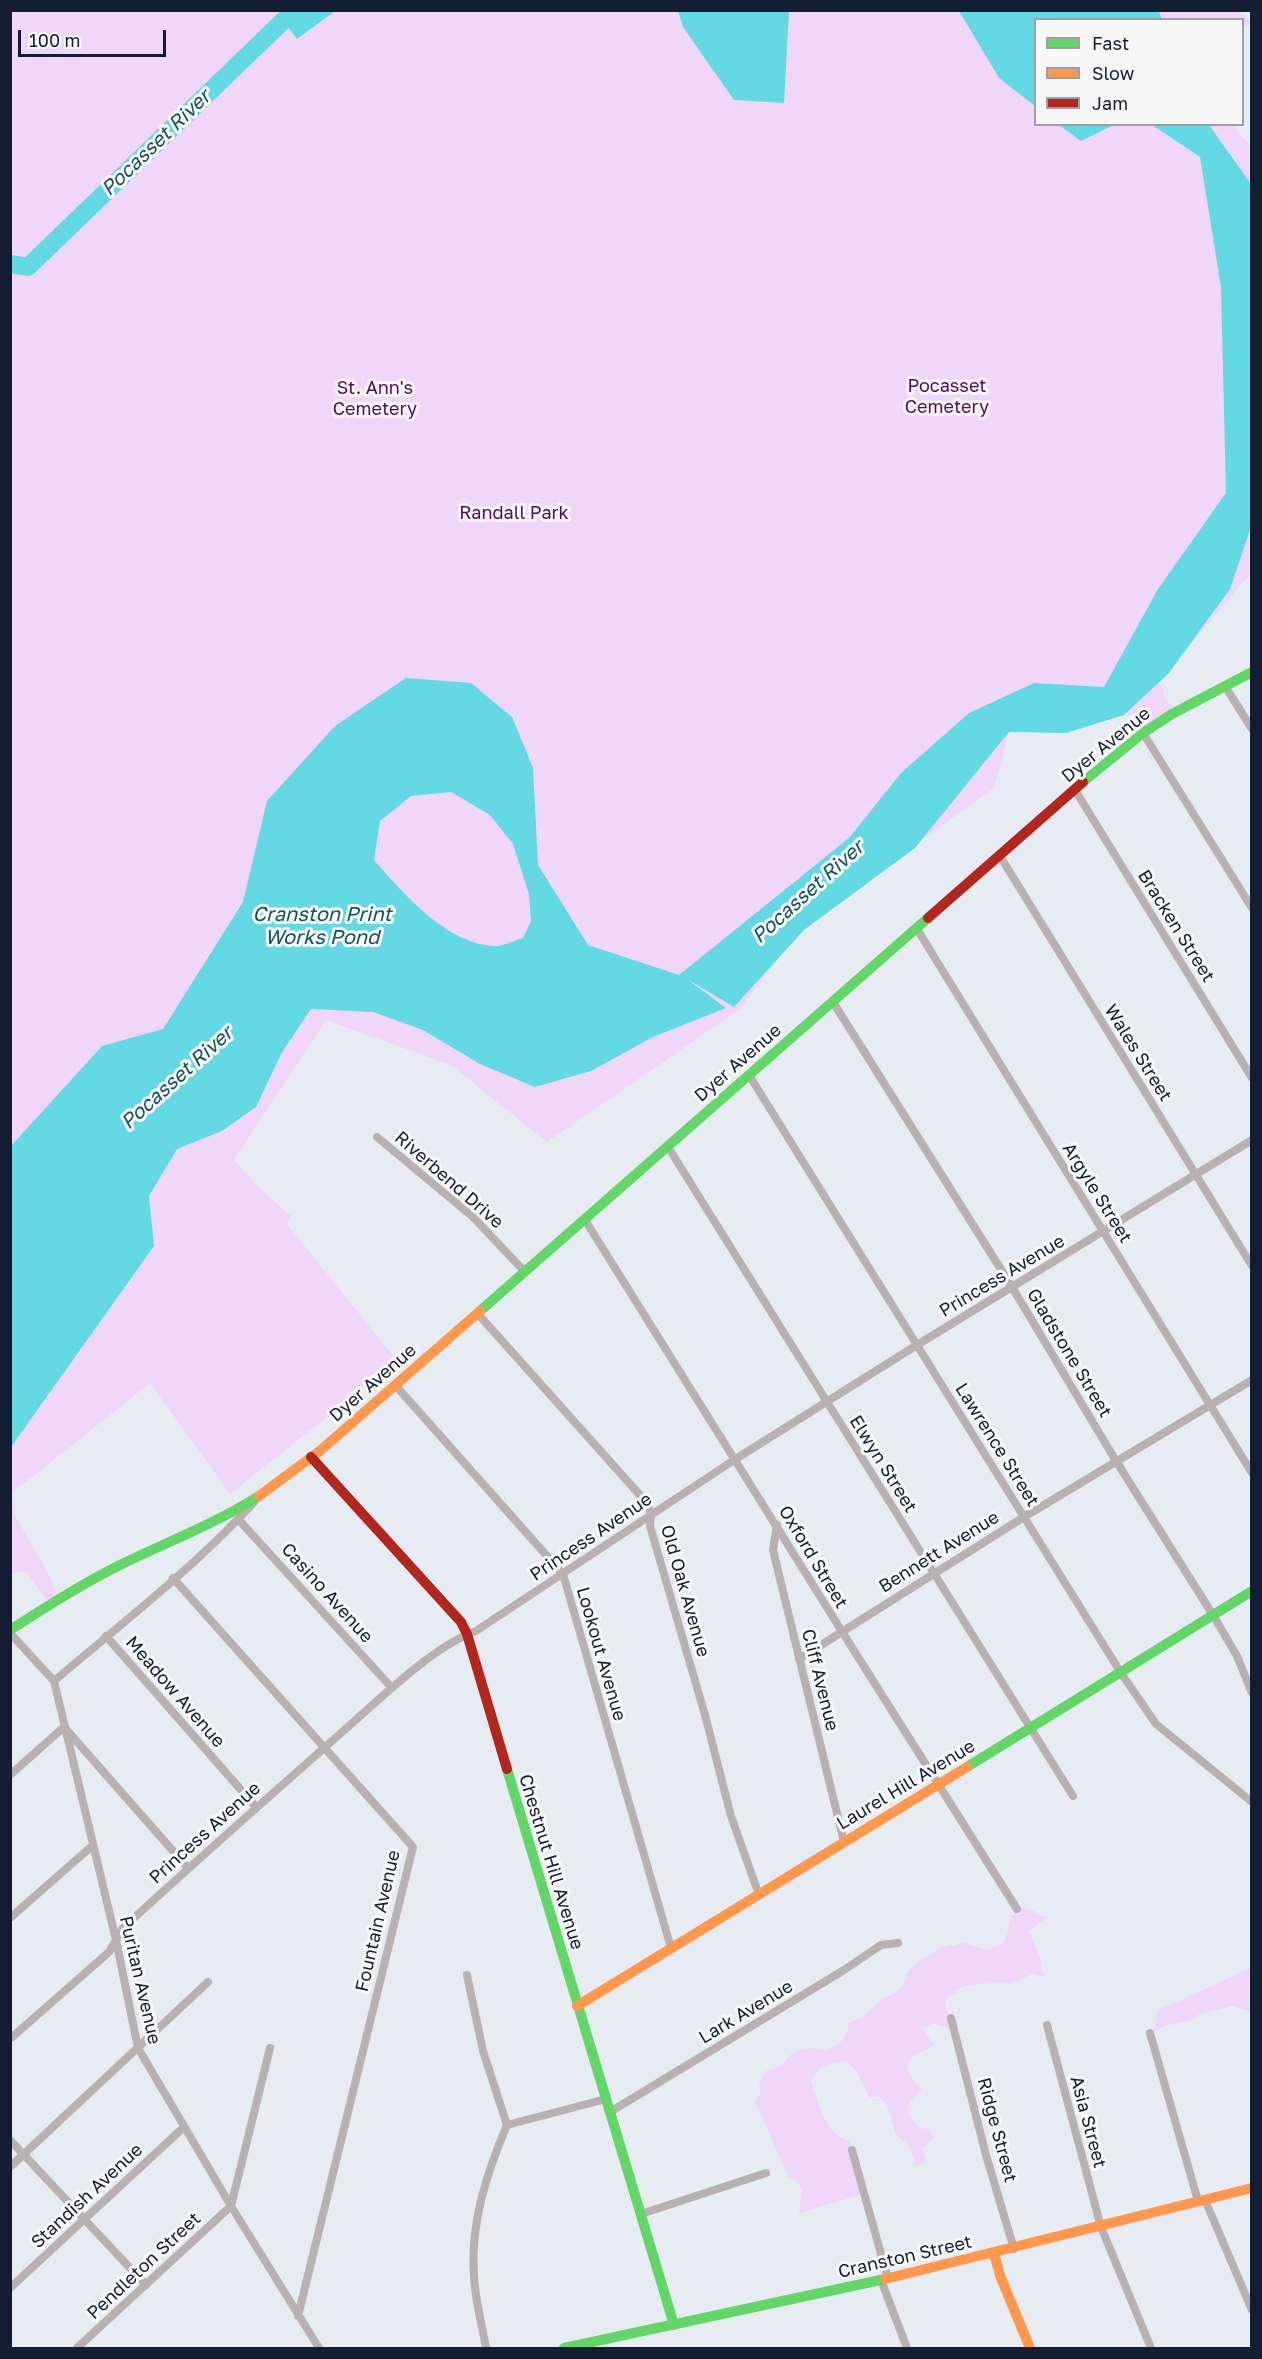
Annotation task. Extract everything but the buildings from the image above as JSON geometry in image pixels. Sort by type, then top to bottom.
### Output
[{"type":"main road","name":"Dyer Avenue","points":[[10,1632],[86,1582],[122,1563],[214,1522],[258,1497],[311,1457],[396,1386],[1075,790],[1143,733],[1172,714],[1251,672]]},
{"type":"main road","name":"Chestnut Hill Avenue","points":[[311,1457],[460,1622],[467,1634],[577,2006],[675,2325]]},
{"type":"main road","name":"Laurel Hill Avenue","points":[[577,2006],[1122,1673],[1251,1591]]},
{"type":"main road","name":"Cranston Street","points":[[564,2349],[885,2280],[1251,2188]]},
{"type":"main road","points":[[994,2254],[1001,2278],[1030,2349]]},
{"type":"street","points":[[1225,686],[1251,729]]},
{"type":"street","points":[[1143,733],[1251,908]]},
{"type":"street","name":"Bracken Street","points":[[1075,790],[1251,1078]]},
{"type":"street","name":"Wales Street","points":[[1000,856],[1251,1266]]},
{"type":"street","name":"Argyle Street","points":[[917,929],[1251,1473]]},
{"type":"street","name":"Gladstone Street","points":[[833,1002],[1012,1287],[1116,1461],[1213,1615],[1237,1656],[1251,1693]]},
{"type":"street","name":"Lawrence Street","points":[[749,1075],[1024,1517],[1156,1724],[1251,1802]]},
{"type":"street","name":"Riverbend Drive","points":[[377,1137],[473,1217],[525,1272]]},
{"type":"street","name":"Princess Avenue","points":[[10,2039],[109,1952],[123,1928],[188,1868],[392,1688],[457,1638],[476,1631],[734,1460],[1251,1140]]},
{"type":"street","name":"Elwyn Street","points":[[668,1147],[1073,1796]]},
{"type":"street","name":"Oxford Street","points":[[585,1220],[777,1526],[840,1632],[1017,1909]]},
{"type":"street","name":"Old Oak Avenue","points":[[478,1314],[646,1503],[651,1514],[650,1526],[705,1715],[731,1816],[759,1895]]},
{"type":"street","name":"Bennett Avenue","points":[[799,1659],[1024,1517],[1251,1380]]},
{"type":"street","name":"Lookout Avenue","points":[[396,1386],[563,1574],[671,1948]]},
{"type":"street","name":"Dyer Avenue","points":[[174,1578],[238,1519],[258,1497]]},
{"type":"street","name":"Casino Avenue","points":[[238,1519],[392,1688]]},
{"type":"street","name":"Cliff Avenue","points":[[777,1526],[773,1550],[844,1842]]},
{"type":"street","name":"Meadow Avenue","points":[[174,1578],[106,1636],[256,1807]]},
{"type":"street","name":"Fountain Avenue","points":[[174,1578],[412,1847],[298,2316]]},
{"type":"street","points":[[10,1632],[54,1681],[106,1636]]},
{"type":"street","name":"Puritan Avenue","points":[[54,1681],[116,1940],[138,2048],[319,2349]]},
{"type":"street","points":[[10,1775],[64,1726],[188,1868]]},
{"type":"street","points":[[10,1918],[92,1846]]},
{"type":"street","name":"Lark Avenue","points":[[610,2112],[825,1981],[881,1944],[898,1943]]},
{"type":"street","points":[[467,1975],[483,2051],[507,2125],[489,2168],[474,2234],[474,2276],[486,2349]]},
{"type":"street","points":[[10,2167],[208,1982]]},
{"type":"street","name":"Ridge Street","points":[[951,2018],[986,2155],[1014,2249]]},
{"type":"street","name":"Asia Street","points":[[1047,2025],[1101,2227],[1151,2349]]},
{"type":"street","points":[[1150,2033],[1202,2201],[1251,2310]]},
{"type":"street","points":[[231,2206],[270,2048]]},
{"type":"street","points":[[507,2125],[606,2099]]},
{"type":"street","name":"Standish Avenue","points":[[10,2288],[184,2127]]},
{"type":"street","points":[[10,2140],[146,2285]]},
{"type":"street","points":[[852,2150],[885,2280],[908,2349]]},
{"type":"street","points":[[641,2214],[766,2173]]},
{"type":"street","name":"Pendleton Street","points":[[77,2349],[231,2206]]},
{"type":"green space","name":"Randall Park","points":[[1236,10],[1251,21],[1251,24],[1244,27],[1244,18],[1034,18],[1034,126],[1234,126],[1251,147],[1251,573],[1158,683],[1175,712],[1144,733],[1130,714],[1125,712],[1051,727],[1009,732],[994,788],[804,925],[740,1009],[547,1142],[451,1065],[326,1020],[234,1160],[260,1189],[291,1216],[287,1224],[397,1361],[230,1494],[150,1383],[13,1492],[15,1516],[46,1569],[59,1598],[50,1604],[26,1572],[16,1572],[11,1575],[11,11]]},
{"type":"green space","points":[[1022,1907],[1046,1918],[1029,1931],[1041,1960],[1041,1968],[1045,1977],[1032,1974],[1011,1984],[1002,1982],[964,1986],[945,2003],[955,2026],[950,2029],[933,2023],[923,2029],[934,2046],[916,2055],[908,2063],[910,2074],[922,2090],[909,2102],[909,2115],[919,2128],[930,2129],[933,2138],[923,2148],[927,2162],[916,2166],[909,2145],[896,2135],[887,2105],[878,2097],[869,2097],[857,2072],[846,2061],[829,2064],[820,2068],[811,2081],[828,2125],[841,2138],[849,2141],[863,2194],[799,2213],[802,2189],[795,2180],[789,2178],[755,2101],[761,2092],[759,2083],[767,2070],[778,2067],[797,2051],[812,2047],[831,2048],[837,2045],[846,2035],[848,2023],[862,2017],[881,2001],[899,1991],[908,1972],[934,1952],[951,1944],[951,1946],[964,1943],[988,1950],[1005,1942],[1011,1916]]},
{"type":"green space","points":[[1251,1968],[1251,2019],[1248,2011],[1233,2006],[1200,2014],[1188,2021],[1164,2026],[1153,2032],[1156,2014],[1159,2010]]},
{"type":"water","points":[[1158,10],[1162,18],[1034,18],[1034,105],[999,78],[959,11]]},
{"type":"water","points":[[294,11],[335,11],[297,39],[283,21]]},
{"type":"water","points":[[678,11],[789,11],[784,103],[734,100],[683,27]]},
{"type":"water","points":[[1060,126],[1112,126],[1081,141]]},
{"type":"water","name":"Cranston Print Works Pond","points":[[1154,126],[1210,126],[1251,184],[1251,527],[1230,589],[1169,673],[1124,715],[1066,733],[1009,732],[915,848],[804,930],[734,1007],[687,979],[726,1008],[653,1037],[591,1071],[535,1087],[480,1064],[423,1030],[373,1012],[311,1009],[281,1054],[256,1107],[222,1131],[177,1149],[149,1196],[154,1246],[11,1447],[11,1146],[102,1046],[163,1029],[243,902],[267,801],[335,726],[406,678],[471,683],[512,717],[533,768],[538,865],[588,945],[679,975],[849,838],[901,773],[969,713],[1034,683],[1104,687],[1158,589],[1226,493],[1221,287],[1200,157]],"holes":[[[451,792],[490,815],[513,844],[529,894],[531,921],[523,938],[496,946],[460,937],[444,927],[413,902],[374,860],[380,821],[411,796]]]},
{"type":"waterway","name":"Pocasset River","points":[[10,264],[28,267],[283,21],[300,10]]},
{"type":"traffic: fast","points":[[1083,782],[1143,733],[1172,714],[1252,672]]},
{"type":"traffic: fast","points":[[480,1311],[928,918]]},
{"type":"traffic: fast","points":[[10,1630],[106,1572],[208,1524],[259,1496]]},
{"type":"traffic: fast","points":[[967,1767],[1252,1591]]},
{"type":"traffic: fast","points":[[507,1769],[674,2325]]},
{"type":"traffic: fast","points":[[564,2348],[885,2279]]},
{"type":"traffic: slow","points":[[259,1496],[321,1450],[480,1311]]},
{"type":"traffic: slow","points":[[577,2006],[967,1767]]},
{"type":"traffic: slow","points":[[885,2279],[1252,2188]]},
{"type":"traffic: slow","points":[[994,2254],[1001,2278],[1030,2348]]},
{"type":"traffic: jam","points":[[928,918],[1083,782]]},
{"type":"traffic: jam","points":[[311,1457],[461,1622],[467,1634],[507,1769]]},
{"type":"park label","name":"Pocasset Cemetery","points":[[947,396]]},
{"type":"park label","name":"St. Ann's Cemetery","points":[[375,398]]}]
